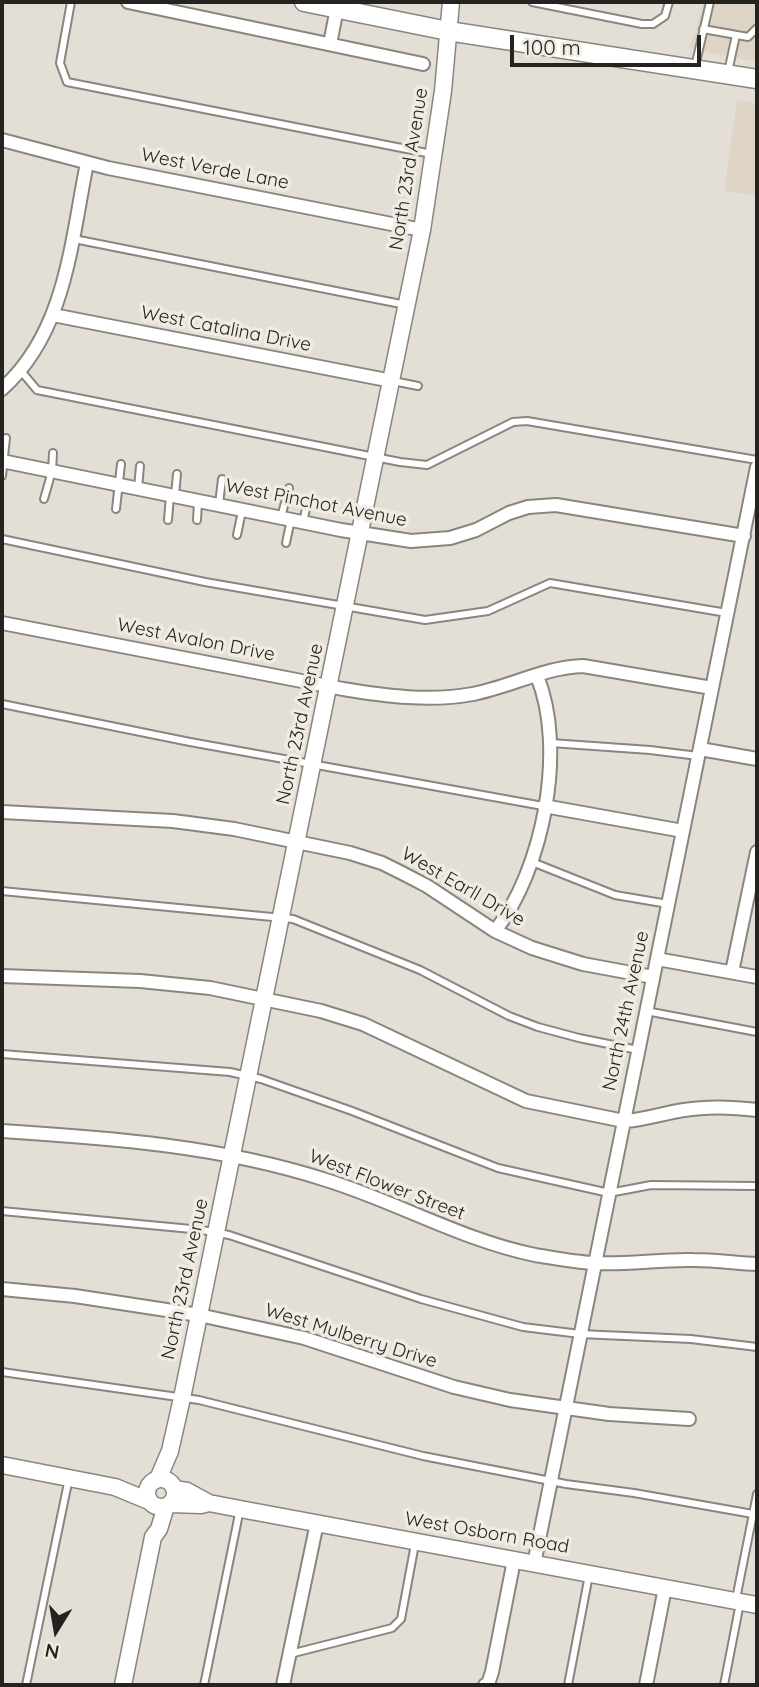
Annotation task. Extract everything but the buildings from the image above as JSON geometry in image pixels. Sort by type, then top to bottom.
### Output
[{"type":"main road","points":[[304,2],[337,5],[448,31],[757,79]]},
{"type":"street","points":[[128,2],[424,64]]},
{"type":"street","name":"North 23rd Avenue","points":[[123,1685],[153,1537],[150,1528],[173,1460],[170,1451],[422,230],[443,91],[451,2]]},
{"type":"street","points":[[330,44],[337,5]]},
{"type":"street","name":"West Verde Lane","points":[[2,140],[87,163],[422,230]]},
{"type":"street","points":[[2,389],[21,371],[43,337],[53,315],[63,285],[87,163]]},
{"type":"street","name":"West Catalina Drive","points":[[53,315],[392,381]]},
{"type":"street","name":"West Pinchot Avenue","points":[[3,461],[411,541],[450,538],[476,530],[509,513],[528,507],[556,505],[744,536]]},
{"type":"street","name":"North 24th Avenue","points":[[534,1564],[757,467]]},
{"type":"street","name":"West Avalon Drive","points":[[2,622],[391,696],[449,697],[473,694],[564,667],[583,666],[712,688]]},
{"type":"street","points":[[495,931],[520,891],[532,862],[544,806],[551,743],[548,716],[537,676]]},
{"type":"street","points":[[699,752],[753,758]]},
{"type":"street","points":[[544,806],[683,831]]},
{"type":"street","name":"West Earll Drive","points":[[2,812],[173,821],[234,829],[350,853],[382,863],[427,886],[495,931],[561,958],[653,977]]},
{"type":"street","points":[[732,972],[757,852]]},
{"type":"street","points":[[657,959],[757,977]]},
{"type":"street","points":[[2,976],[140,981],[210,988],[321,1012],[363,1024],[526,1101],[624,1121],[688,1109],[719,1107],[757,1110]]},
{"type":"street","name":"West Flower Street","points":[[2,1131],[108,1138],[232,1156],[325,1179],[477,1239],[533,1254],[595,1264],[693,1260],[757,1264]]},
{"type":"street","name":"West Mulberry Drive","points":[[2,1289],[75,1296],[199,1315],[304,1338],[454,1387],[510,1400],[609,1414],[689,1419]]},
{"type":"street","name":"West Osborn Road","points":[[2,1465],[115,1486],[127,1483],[201,1505],[209,1503],[757,1605]]},
{"type":"street","points":[[283,1685],[317,1523]]},
{"type":"street","points":[[486,1685],[492,1672],[514,1560]]},
{"type":"street","points":[[646,1685],[665,1588]]},
{"type":"lane","points":[[71,2],[60,63],[67,82],[433,155]]},
{"type":"lane","points":[[532,2],[642,24],[653,24],[665,16],[670,2]]},
{"type":"lane","points":[[694,69],[710,2]]},
{"type":"lane","points":[[702,29],[748,37],[757,28]]},
{"type":"lane","points":[[728,74],[736,35]]},
{"type":"lane","points":[[72,239],[407,306]]},
{"type":"lane","points":[[21,371],[37,390],[427,465],[513,422],[527,421],[757,460]]},
{"type":"lane","points":[[392,381],[418,386]]},
{"type":"lane","points":[[2,476],[6,438]]},
{"type":"lane","points":[[44,499],[52,471],[53,453]]},
{"type":"lane","points":[[116,509],[121,464]]},
{"type":"lane","points":[[138,488],[140,467]]},
{"type":"lane","points":[[168,520],[177,474]]},
{"type":"lane","points":[[219,504],[222,479]]},
{"type":"lane","points":[[286,543],[292,519],[289,488]]},
{"type":"lane","points":[[197,520],[198,500]]},
{"type":"lane","points":[[292,519],[308,500]]},
{"type":"lane","points":[[237,535],[242,509]]},
{"type":"lane","points":[[2,539],[205,582],[425,620],[488,611],[550,583],[727,613]]},
{"type":"lane","points":[[2,704],[313,765],[544,806]]},
{"type":"lane","points":[[551,743],[699,752]]},
{"type":"lane","points":[[532,862],[615,895],[668,904]]},
{"type":"lane","points":[[2,891],[281,918],[313,927],[408,965],[528,1023],[579,1038],[638,1050]]},
{"type":"lane","points":[[646,1012],[757,1032]]},
{"type":"lane","points":[[2,1054],[249,1076],[352,1111],[498,1168],[609,1193],[651,1185],[757,1186]]},
{"type":"lane","points":[[2,1211],[216,1233],[421,1300],[523,1327],[580,1334],[691,1339],[757,1347]]},
{"type":"lane","points":[[2,1373],[199,1400],[423,1456],[550,1481],[753,1514]]},
{"type":"lane","points":[[26,1685],[69,1478]]},
{"type":"lane","points":[[724,1685],[757,1494]]},
{"type":"lane","points":[[204,1685],[240,1509]]},
{"type":"lane","points":[[290,1654],[392,1628],[401,1619],[416,1542]]},
{"type":"lane","points":[[568,1685],[590,1573]]},
{"type":"shaded area","points":[[703,2],[757,2],[757,62],[688,48],[695,35]]},
{"type":"shaded area","points":[[737,100],[757,104],[757,195],[724,191]]}]
